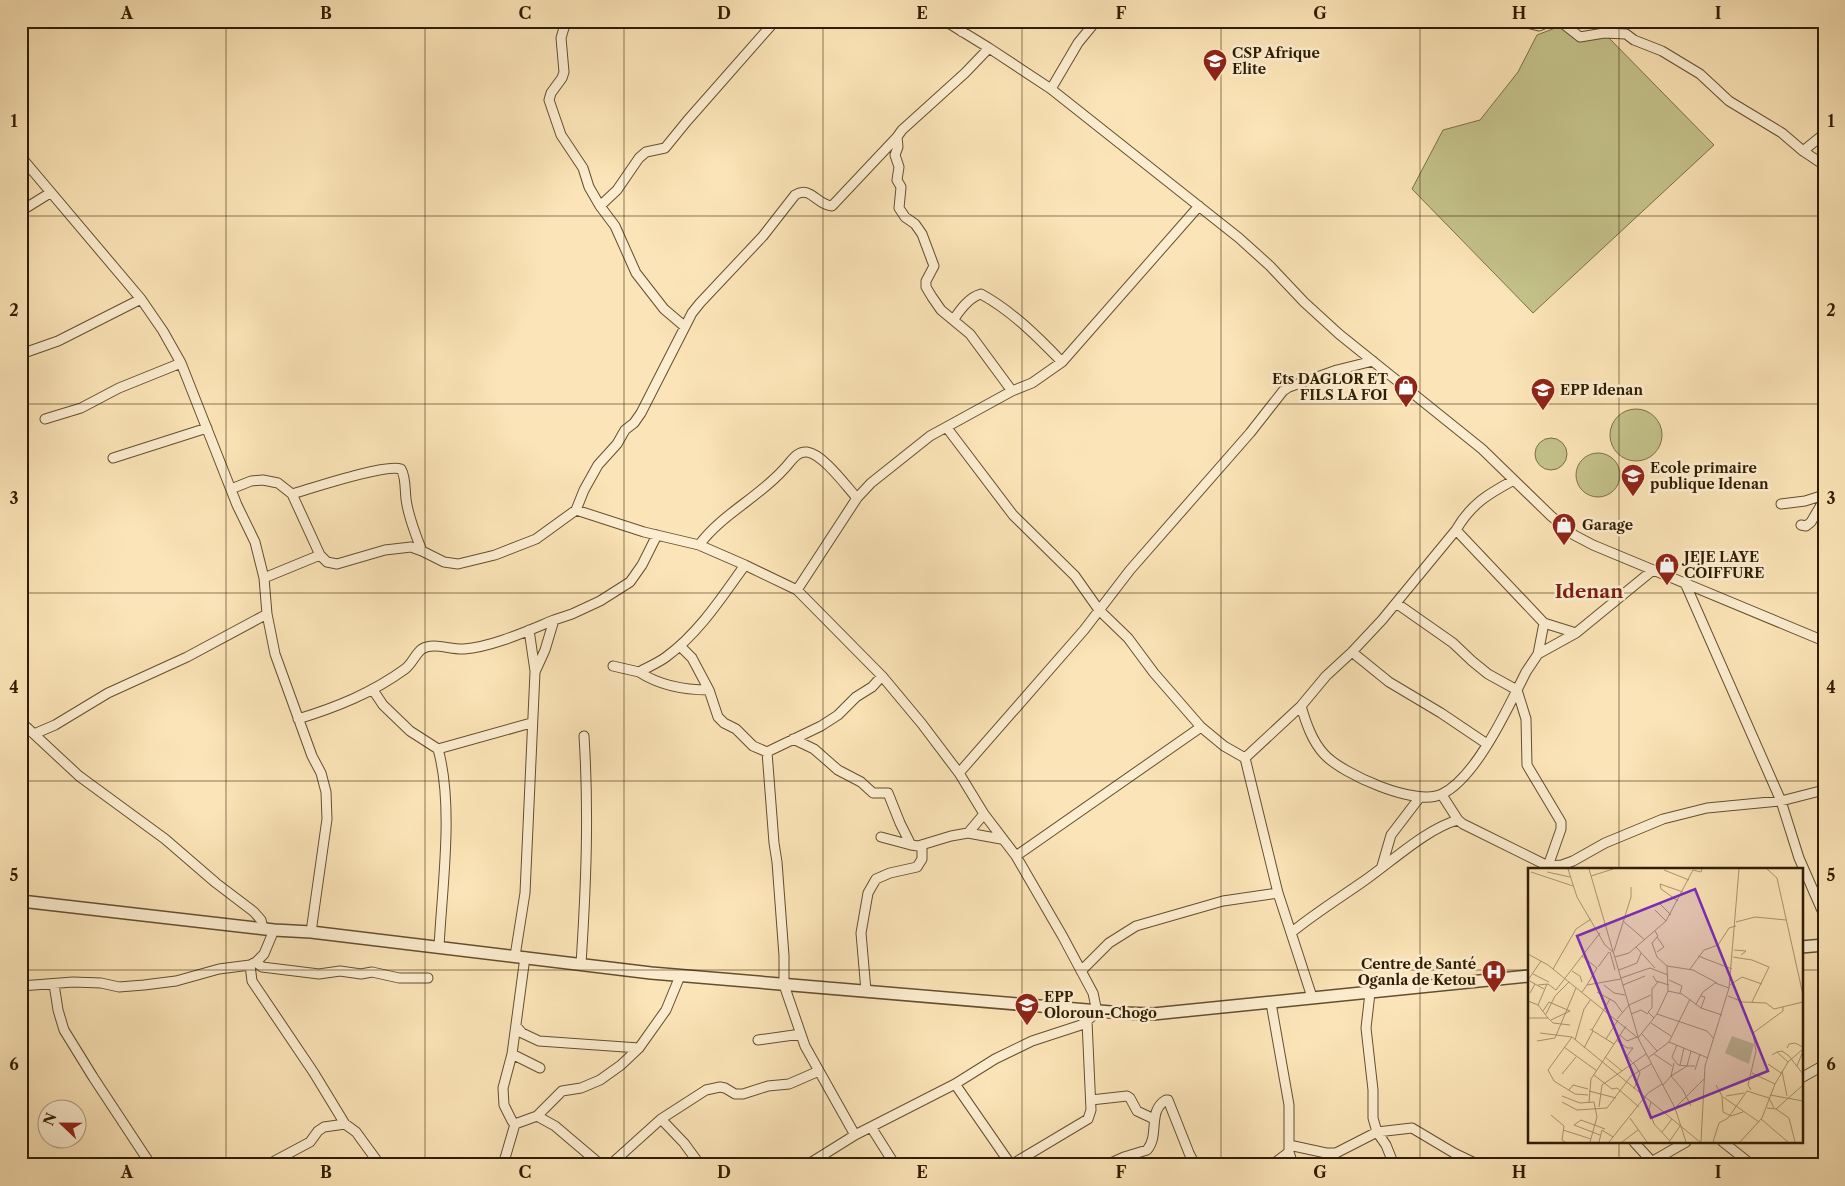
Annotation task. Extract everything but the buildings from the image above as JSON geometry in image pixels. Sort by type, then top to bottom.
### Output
[{"type":"street","points":[[566,21],[561,38],[564,72],[551,93],[549,100],[561,135],[583,168],[589,187],[600,206],[615,226],[636,273],[664,309],[684,326]]},
{"type":"street","points":[[600,206],[617,190],[639,158],[646,152],[665,148],[775,21]]},
{"type":"street","points":[[945,21],[1051,89],[1239,238],[1270,266],[1304,302],[1373,362],[1482,449],[1551,516],[1574,535],[1593,545],[1824,641]]},
{"type":"street","points":[[962,32],[963,21]]},
{"type":"street","points":[[1051,89],[1078,43],[1096,21]]},
{"type":"street","points":[[1519,21],[1539,26],[1551,21]]},
{"type":"street","points":[[1557,21],[1580,37],[1604,33],[1626,34],[1634,40],[1662,51],[1700,74],[1729,101],[1782,133],[1803,151],[1824,165]]},
{"type":"street","points":[[231,489],[251,481],[263,480],[278,483],[292,494],[320,555],[327,562],[337,564],[385,550],[411,547],[444,562],[458,564],[495,555],[536,539],[576,510],[598,464],[618,444],[625,430],[634,423],[640,413],[684,326],[700,303],[763,236],[795,195],[801,192],[812,194],[826,205],[832,206],[911,121],[965,73],[989,48]]},
{"type":"street","points":[[1803,151],[1824,134]]},
{"type":"street","points":[[897,137],[898,147],[895,156],[899,167],[898,180],[901,187],[899,208],[922,234],[934,266],[926,281],[926,287],[942,310],[970,334],[1012,392]]},
{"type":"street","points":[[21,157],[141,299],[164,331],[181,363],[231,489],[255,542],[264,578],[267,614],[275,654],[312,756],[322,773],[326,792],[328,819],[310,932]]},
{"type":"street","points":[[21,211],[50,192]]},
{"type":"street","points":[[797,590],[857,498],[872,483],[930,436],[1032,383],[1062,362],[1199,206]]},
{"type":"street","points":[[954,319],[972,298],[981,294],[1014,317],[1046,344],[1062,362]]},
{"type":"street","points":[[21,354],[58,341],[141,299]]},
{"type":"street","points":[[959,773],[1084,630],[1130,570],[1283,392],[1289,387],[1337,370],[1373,362]]},
{"type":"street","points":[[45,419],[81,408],[119,388],[181,363]]},
{"type":"street","points":[[113,458],[207,428]]},
{"type":"street","points":[[947,428],[1014,515],[1074,576],[1099,610],[1128,638],[1154,673],[1201,726],[1224,746],[1245,758],[1278,893],[1312,997]]},
{"type":"street","points":[[699,545],[716,525],[776,478],[794,456],[800,452],[808,452],[821,458],[857,498]]},
{"type":"street","points":[[292,494],[368,473],[395,468],[401,469],[405,475],[404,493],[412,525],[422,551]]},
{"type":"street","points":[[1245,758],[1301,706],[1326,676],[1352,652],[1396,603],[1456,530],[1465,515],[1478,502],[1514,480]]},
{"type":"street","points":[[1781,504],[1805,501],[1824,495]]},
{"type":"street","points":[[1801,525],[1806,526],[1811,522],[1824,500]]},
{"type":"street","points":[[576,510],[657,535],[699,545],[797,590],[882,676],[959,773],[1001,839],[1016,856],[1093,993],[1097,1012]]},
{"type":"street","points":[[1456,530],[1544,623],[1576,633]]},
{"type":"street","points":[[298,719],[337,707],[373,690],[406,668],[423,649],[431,647],[464,649],[496,642],[572,614],[600,601],[630,582],[642,565],[657,535]]},
{"type":"street","points":[[264,578],[320,555]]},
{"type":"street","points":[[639,672],[667,657],[680,646],[714,609],[745,565]]},
{"type":"street","points":[[1538,654],[1576,633],[1653,570]]},
{"type":"street","points":[[1685,583],[1782,801],[1799,858],[1824,915]]},
{"type":"street","points":[[1396,603],[1453,642],[1488,674],[1517,690],[1526,719],[1527,765],[1561,822],[1561,829],[1549,868]]},
{"type":"street","points":[[34,734],[55,725],[108,693],[187,657],[267,614]]},
{"type":"street","points":[[535,672],[545,650],[554,620]]},
{"type":"street","points":[[1301,706],[1308,728],[1316,743],[1324,755],[1337,765],[1382,788],[1398,793],[1420,797],[1442,795],[1477,762],[1504,716],[1526,672],[1538,654],[1544,623]]},
{"type":"street","points":[[515,1124],[508,1113],[502,1088],[512,1054],[516,1026],[525,893],[531,723],[535,672],[529,630]]},
{"type":"street","points":[[680,646],[692,658],[709,690],[718,717],[724,723],[736,729],[753,746],[767,752],[821,726],[838,715],[856,697],[872,687],[882,676]]},
{"type":"street","points":[[1352,652],[1389,682],[1441,713],[1487,744]]},
{"type":"street","points":[[613,666],[639,672],[646,677],[665,684],[683,688],[709,690]]},
{"type":"street","points":[[373,690],[383,705],[410,731],[438,749],[442,761],[445,805],[444,855],[438,948]]},
{"type":"street","points":[[21,722],[79,776],[166,838],[216,883],[254,912],[269,929]]},
{"type":"street","points":[[438,749],[531,723]]},
{"type":"street","points":[[1016,856],[1201,726]]},
{"type":"street","points":[[582,964],[588,851],[588,790],[584,736]]},
{"type":"street","points":[[793,739],[814,749],[831,765],[861,782],[874,793],[888,793],[911,845]]},
{"type":"street","points":[[767,752],[784,956],[784,985],[805,1046],[855,1135]]},
{"type":"street","points":[[1442,795],[1458,820],[1463,824],[1549,868],[1574,861],[1606,843],[1663,819],[1706,808],[1782,801],[1824,790]]},
{"type":"street","points":[[1382,866],[1390,834],[1420,797]]},
{"type":"street","points":[[968,833],[984,814]]},
{"type":"street","points":[[1292,932],[1334,900],[1363,882],[1382,866],[1444,824],[1458,820]]},
{"type":"street","points":[[881,837],[911,845],[922,845],[968,833],[1001,839]]},
{"type":"street","points":[[866,991],[861,933],[868,893],[876,879],[890,873],[917,867],[922,859],[922,845]]},
{"type":"street","points":[[1081,971],[1110,943],[1136,926],[1223,901],[1278,893]]},
{"type":"street","points":[[21,901],[310,932],[680,976],[1097,1012],[1153,1014],[1528,976]]},
{"type":"street","points":[[269,929],[264,954],[253,964],[252,981],[314,1073],[345,1124],[356,1132],[380,1165]]},
{"type":"street","points":[[1802,947],[1824,945]]},
{"type":"street","points":[[21,986],[73,982],[119,986],[144,985],[176,981],[219,969],[253,964],[318,974],[340,971],[360,974],[372,972],[399,978],[428,978]]},
{"type":"street","points":[[515,1124],[537,1116],[562,1091],[581,1088],[600,1080],[621,1065],[638,1048],[666,1010],[680,976]]},
{"type":"street","points":[[54,984],[58,1010],[64,1030],[151,1165]]},
{"type":"street","points":[[1370,993],[1366,1028],[1374,1118],[1377,1132],[1386,1145],[1394,1165]]},
{"type":"street","points":[[1271,1003],[1289,1105],[1289,1148],[1293,1165]]},
{"type":"street","points":[[807,1165],[855,1135],[955,1084],[995,1059],[1032,1041],[1087,1022],[1097,1012]]},
{"type":"street","points":[[955,1084],[1011,1165],[1088,1119],[1091,1110],[1091,1100],[1087,1022]]},
{"type":"street","points":[[516,1026],[522,1033],[539,1041],[638,1048]]},
{"type":"street","points":[[758,1040],[801,1034]]},
{"type":"street","points":[[512,1054],[540,1068]]},
{"type":"street","points":[[1802,1077],[1824,1065]]},
{"type":"street","points":[[610,1165],[661,1119],[706,1090],[725,1088],[736,1094],[743,1094],[768,1086],[789,1084],[819,1071]]},
{"type":"street","points":[[1091,1100],[1127,1096],[1137,1112],[1154,1118]]},
{"type":"street","points":[[1106,1165],[1147,1150],[1151,1142],[1155,1112],[1164,1100],[1168,1100],[1189,1153],[1196,1165]]},
{"type":"street","points":[[537,1116],[555,1126],[601,1165]]},
{"type":"street","points":[[661,1119],[684,1143],[700,1165]]},
{"type":"street","points":[[267,1165],[310,1142],[318,1131],[324,1127],[345,1124]]},
{"type":"street","points":[[503,1165],[515,1124]]},
{"type":"street","points":[[871,1126],[895,1165]]},
{"type":"street","points":[[1289,1148],[1336,1153],[1377,1132],[1412,1128],[1454,1153],[1479,1165]]},
{"type":"street","points":[[1636,1144],[1651,1164],[1683,1144]]},
{"type":"street","points":[[1726,1144],[1752,1165]]},
{"type":"street","points":[[1272,1165],[1289,1148]]},
{"type":"street","points":[[1776,1165],[1799,1163],[1818,1165]]},
{"type":"shaded area","points":[[1563,25],[1578,39],[1606,35],[1714,145],[1533,313],[1412,189],[1443,130],[1480,120],[1518,72],[1537,35]]},
{"type":"shaded area","points":[[1631,409],[1641,409],[1655,416],[1662,430],[1662,440],[1655,454],[1641,461],[1631,461],[1621,457],[1614,450],[1610,440],[1610,430],[1614,420],[1621,413]]},
{"type":"shaded area","points":[[1551,438],[1557,439],[1562,443],[1566,448],[1566,460],[1562,465],[1557,469],[1551,470],[1545,469],[1540,465],[1536,460],[1535,454],[1536,448],[1540,443],[1545,439]]},
{"type":"shaded area","points":[[1602,453],[1614,459],[1619,466],[1619,484],[1614,491],[1607,496],[1594,497],[1586,494],[1579,487],[1576,471],[1579,463],[1586,456]]},
{"type":"place","name":"CSP Afrique Elite","points":[[1215,82]]},
{"type":"place","name":"Ets DAGLOR ET FILS LA FOI","points":[[1406,408]]},
{"type":"place","name":"EPP Idenan","points":[[1543,411]]},
{"type":"place","name":"Ecole primaire publique Idenan","points":[[1633,497]]},
{"type":"place","name":"Garage","points":[[1564,546]]},
{"type":"place","name":"JEJE LAYE COIFFURE","points":[[1667,586]]},
{"type":"place","name":"Centre de Santé Oganla de Ketou","points":[[1494,993]]},
{"type":"place","name":"EPP Oloroun-Chogo","points":[[1027,1026]]},
{"type":"district","name":"Idenan","points":[[1589,591]]}]
